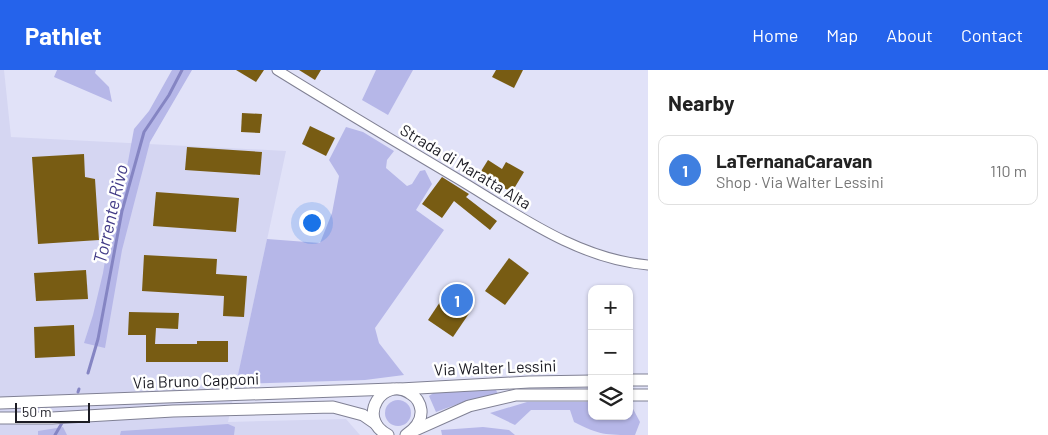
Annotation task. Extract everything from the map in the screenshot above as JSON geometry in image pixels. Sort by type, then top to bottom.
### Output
[{"type":"main road","points":[[633,380],[648,380]]},
{"type":"main road","name":"Via Walter Lessini","points":[[396,389],[529,382],[588,381]]},
{"type":"main road","points":[[382,432],[373,417],[375,402],[379,396],[396,389],[414,396],[418,402],[420,417],[409,433]]},
{"type":"main road","name":"Via Bruno Capponi","points":[[0,403],[396,389]]},
{"type":"main road","name":"Via Walter Lessini","points":[[409,433],[469,406],[516,395],[588,395]]},
{"type":"main road","points":[[633,395],[648,395]]},
{"type":"main road","name":"Via Bruno Capponi","points":[[0,418],[52,418],[173,411],[333,406],[363,415],[382,432]]},
{"type":"street","name":"Strada di Maratta Alta","points":[[277,70],[546,230],[585,251],[622,263],[648,265]]},
{"type":"shaded area","points":[[0,70],[4,70],[11,137],[286,151],[228,422],[346,419],[360,435],[0,435]]},
{"type":"shaded area","points":[[57,70],[96,70],[95,73],[109,87],[112,102],[54,77]]},
{"type":"shaded area","points":[[172,70],[192,70],[150,142],[122,250],[105,348],[84,343],[103,273],[115,200],[127,167],[134,129],[149,111]]},
{"type":"shaded area","points":[[376,70],[413,70],[388,115],[362,100]]},
{"type":"shaded area","points":[[346,127],[363,132],[394,151],[387,160],[386,168],[407,186],[412,184],[420,171],[425,170],[432,184],[416,210],[444,230],[375,328],[379,343],[404,375],[365,380],[236,384],[267,239],[320,243],[332,213],[339,176],[329,160]]},
{"type":"shaded area","points":[[496,390],[498,394],[466,401],[436,412],[429,396],[435,392]]},
{"type":"shaded area","points":[[398,400],[407,404],[411,413],[407,422],[398,426],[389,422],[385,413],[389,404]]},
{"type":"shaded area","points":[[527,402],[588,402],[588,420],[633,420],[633,409],[640,422],[635,435],[617,435],[590,430],[574,422],[570,410],[531,410],[515,425],[490,413]]},
{"type":"shaded area","points":[[228,424],[235,427],[234,435],[120,435],[121,431]]},
{"type":"shaded area","points":[[63,427],[67,435],[38,435],[38,431]]},
{"type":"shaded area","points":[[483,427],[509,430],[515,435],[442,435],[441,430]]},
{"type":"building","points":[[236,70],[264,70],[256,82]]},
{"type":"building","points":[[299,70],[321,70],[315,80]]},
{"type":"building","points":[[496,70],[523,70],[514,88],[492,77]]},
{"type":"building","points":[[242,113],[262,114],[260,133],[241,132]]},
{"type":"building","points":[[310,126],[335,138],[326,156],[302,144]]},
{"type":"building","points":[[187,147],[262,152],[260,175],[185,170]]},
{"type":"building","points":[[84,154],[85,177],[95,179],[99,240],[38,244],[32,157]]},
{"type":"building","points":[[488,160],[502,169],[506,162],[524,172],[512,192],[478,176]]},
{"type":"building","points":[[442,177],[469,194],[466,197],[497,221],[490,230],[454,201],[442,218],[422,204]]},
{"type":"building","points":[[156,192],[239,198],[236,232],[153,226]]},
{"type":"building","points":[[144,255],[217,259],[216,274],[247,276],[244,317],[223,316],[224,296],[142,291]]},
{"type":"building","points":[[509,258],[529,273],[505,305],[485,291]]},
{"type":"building","points":[[86,270],[88,299],[36,301],[34,273]]},
{"type":"building","points":[[444,296],[470,312],[453,337],[428,320]]},
{"type":"building","points":[[129,312],[179,313],[178,329],[156,328],[155,344],[197,344],[197,341],[228,341],[228,362],[146,362],[146,335],[128,335]]},
{"type":"building","points":[[74,325],[75,356],[35,358],[34,327]]},
{"type":"waterway","name":"Torrente Rivo","points":[[88,373],[98,339],[122,211],[144,132],[169,95],[182,70]]},
{"type":"waterway","name":"Torrente Rivo","points":[[55,435],[62,423]]},
{"type":"place","name":"LaTernanaCaravan","points":[[457,300]]}]
